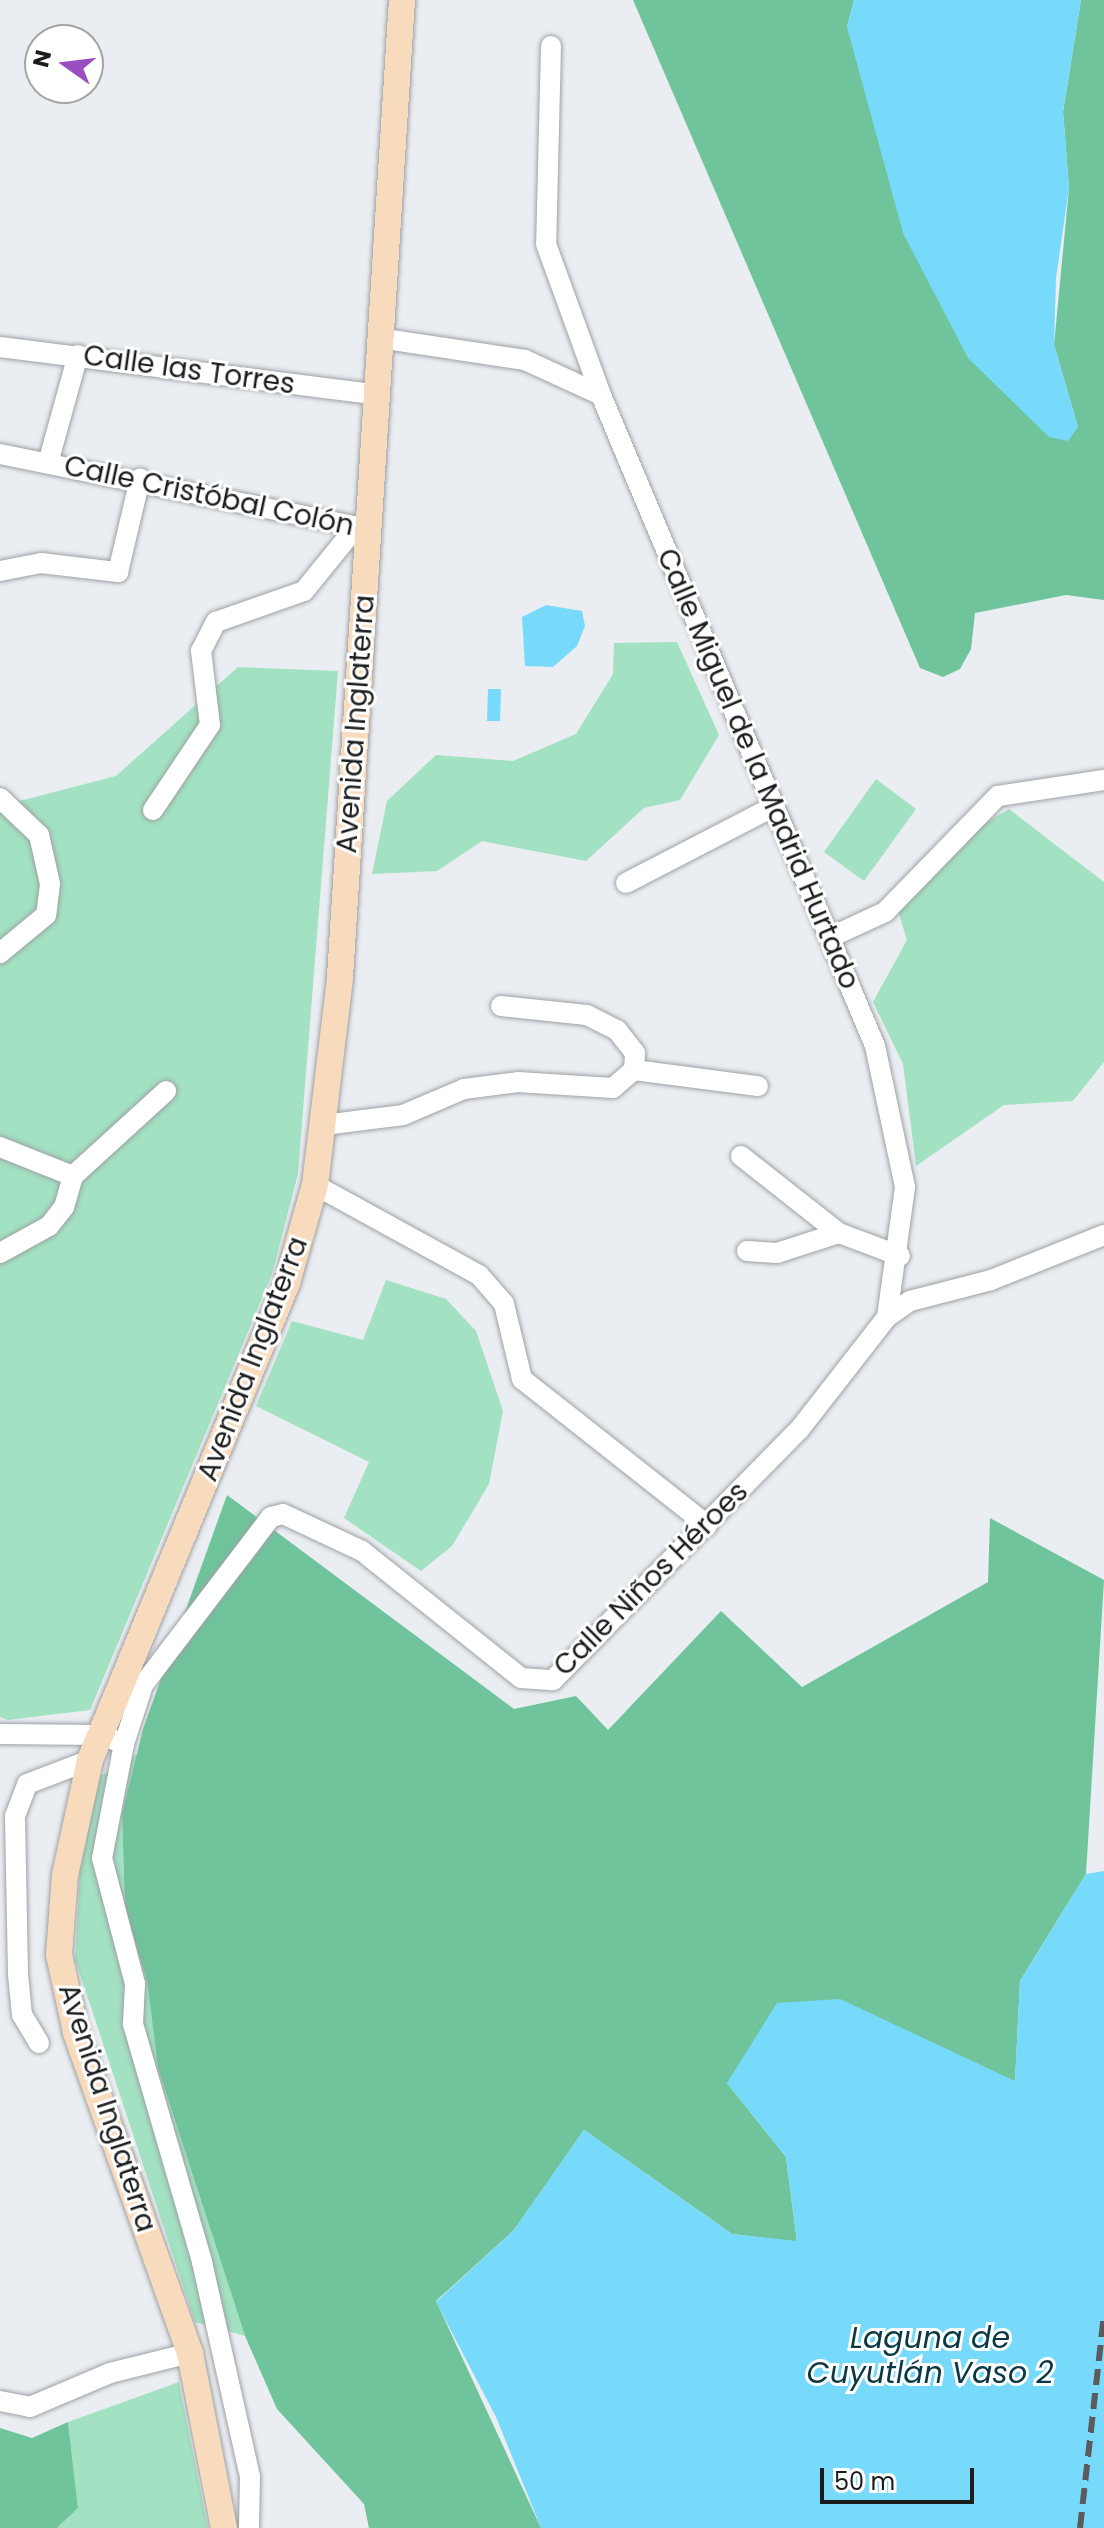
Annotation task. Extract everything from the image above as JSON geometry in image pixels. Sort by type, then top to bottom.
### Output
[{"type":"main road","name":"Avenida Inglaterra","points":[[224,2528],[190,2353],[76,2032],[59,1955],[65,1875],[90,1760],[112,1740],[287,1283],[315,1185],[324,1125],[364,528],[378,395],[402,0]]},
{"type":"street","name":"Calle Miguel de la Madrid Hurtado","points":[[551,46],[546,244],[601,395],[769,809],[833,936],[875,1046],[905,1187],[900,1256],[887,1317],[854,1366]]},
{"type":"street","points":[[380,338],[525,360],[601,395]]},
{"type":"street","name":"Calle las Torres","points":[[0,347],[378,395]]},
{"type":"street","name":"Calle Cristóbal Colón","points":[[48,463],[78,355]]},
{"type":"street","name":"Calle Cristóbal Colón","points":[[0,454],[140,479],[364,528]]},
{"type":"street","points":[[0,571],[41,563],[118,572],[140,479]]},
{"type":"street","points":[[153,810],[210,725],[201,651],[216,622],[304,591],[364,528]]},
{"type":"street","points":[[833,936],[885,912],[998,796],[1104,780]]},
{"type":"street","points":[[0,798],[39,835],[50,884],[46,915],[0,953]]},
{"type":"street","points":[[626,883],[769,809]]},
{"type":"street","points":[[324,1125],[403,1115],[464,1089],[504,1083],[613,1088],[634,1070],[635,1053],[617,1030],[587,1015],[501,1006]]},
{"type":"street","points":[[634,1070],[758,1086]]},
{"type":"street","points":[[0,1253],[49,1226],[64,1207],[73,1176],[166,1091]]},
{"type":"street","points":[[0,1147],[73,1176]]},
{"type":"street","points":[[741,1156],[839,1233],[900,1256]]},
{"type":"street","points":[[315,1185],[479,1275],[504,1304],[522,1379],[707,1525]]},
{"type":"street","points":[[747,1251],[777,1253],[839,1233]]},
{"type":"street","points":[[887,1317],[910,1301],[991,1280],[1104,1235]]},
{"type":"street","name":"Calle Niños Héroes","points":[[249,2528],[250,2476],[202,2262],[133,2024],[135,1984],[104,1871],[112,1740],[143,1685],[271,1517],[299,1515],[362,1551],[521,1678],[553,1680],[707,1525],[854,1366]]},
{"type":"street","points":[[0,1734],[112,1740]]},
{"type":"street","points":[[39,2043],[22,2015],[9,1937],[15,1816],[27,1784],[90,1760]]},
{"type":"street","points":[[0,2401],[30,2407],[110,2373],[190,2353]]},
{"type":"green space","points":[[633,0],[854,0],[847,27],[1078,427],[1054,345],[1069,188],[1063,112],[1081,0],[1104,0],[1104,600],[1066,595],[975,613],[971,649],[960,669],[943,677],[920,668]]},
{"type":"green space","points":[[677,642],[719,735],[680,800],[644,808],[586,861],[482,841],[437,871],[372,874],[387,801],[436,755],[513,761],[576,734],[613,674],[614,643]]},
{"type":"green space","points":[[238,667],[338,671],[298,1174],[272,1274],[90,1710],[8,1720],[0,1717],[0,806],[116,776]]},
{"type":"green space","points":[[876,779],[916,809],[864,881],[824,852]]},
{"type":"green space","points":[[1009,809],[1104,882],[1104,1062],[1073,1101],[1004,1105],[916,1166],[903,1064],[873,1002],[907,940],[898,911],[982,825]]},
{"type":"green space","points":[[386,1280],[446,1299],[476,1331],[503,1411],[489,1484],[452,1546],[421,1571],[344,1518],[369,1462],[256,1406],[292,1321],[363,1340]]},
{"type":"green space","points":[[227,1495],[514,1709],[576,1696],[608,1730],[721,1611],[802,1687],[988,1582],[990,1518],[1104,1580],[1086,1874],[1020,1981],[1015,2082],[958,2060],[727,2083],[786,2157],[797,2242],[732,2234],[584,2130],[514,2230],[436,2301],[541,2528],[369,2528],[364,2504],[277,2409],[245,2336],[158,2068],[147,1981],[125,1910],[122,1814],[143,1729]]},
{"type":"green space","points":[[137,1754],[122,1814],[125,1910],[147,1981],[158,2068],[245,2336],[195,2322],[75,1959],[80,1871],[99,1777]]},
{"type":"green space","points":[[179,2382],[208,2528],[57,2528],[78,2508],[68,2422]]},
{"type":"green space","points":[[68,2422],[78,2508],[57,2528],[0,2528],[0,2428],[32,2438]]},
{"type":"water","points":[[854,0],[1081,0],[1063,112],[1069,188],[1056,278],[1054,345],[1078,427],[1068,441],[1049,437],[968,358],[903,233],[847,27]]},
{"type":"water","points":[[546,605],[582,611],[585,626],[577,646],[553,667],[525,666],[522,617]]},
{"type":"water","points":[[488,689],[501,689],[500,721],[487,721]]},
{"type":"water","name":"Laguna de Cuyutlán Vaso 2","points":[[1104,1871],[1104,2528],[541,2528],[496,2417],[436,2302],[514,2230],[584,2130],[732,2234],[797,2241],[786,2157],[727,2083],[777,2003],[840,1999],[1015,2081],[1020,1981],[1086,1874]]},
{"type":"railway","points":[[1080,2528],[1104,2313]]}]
